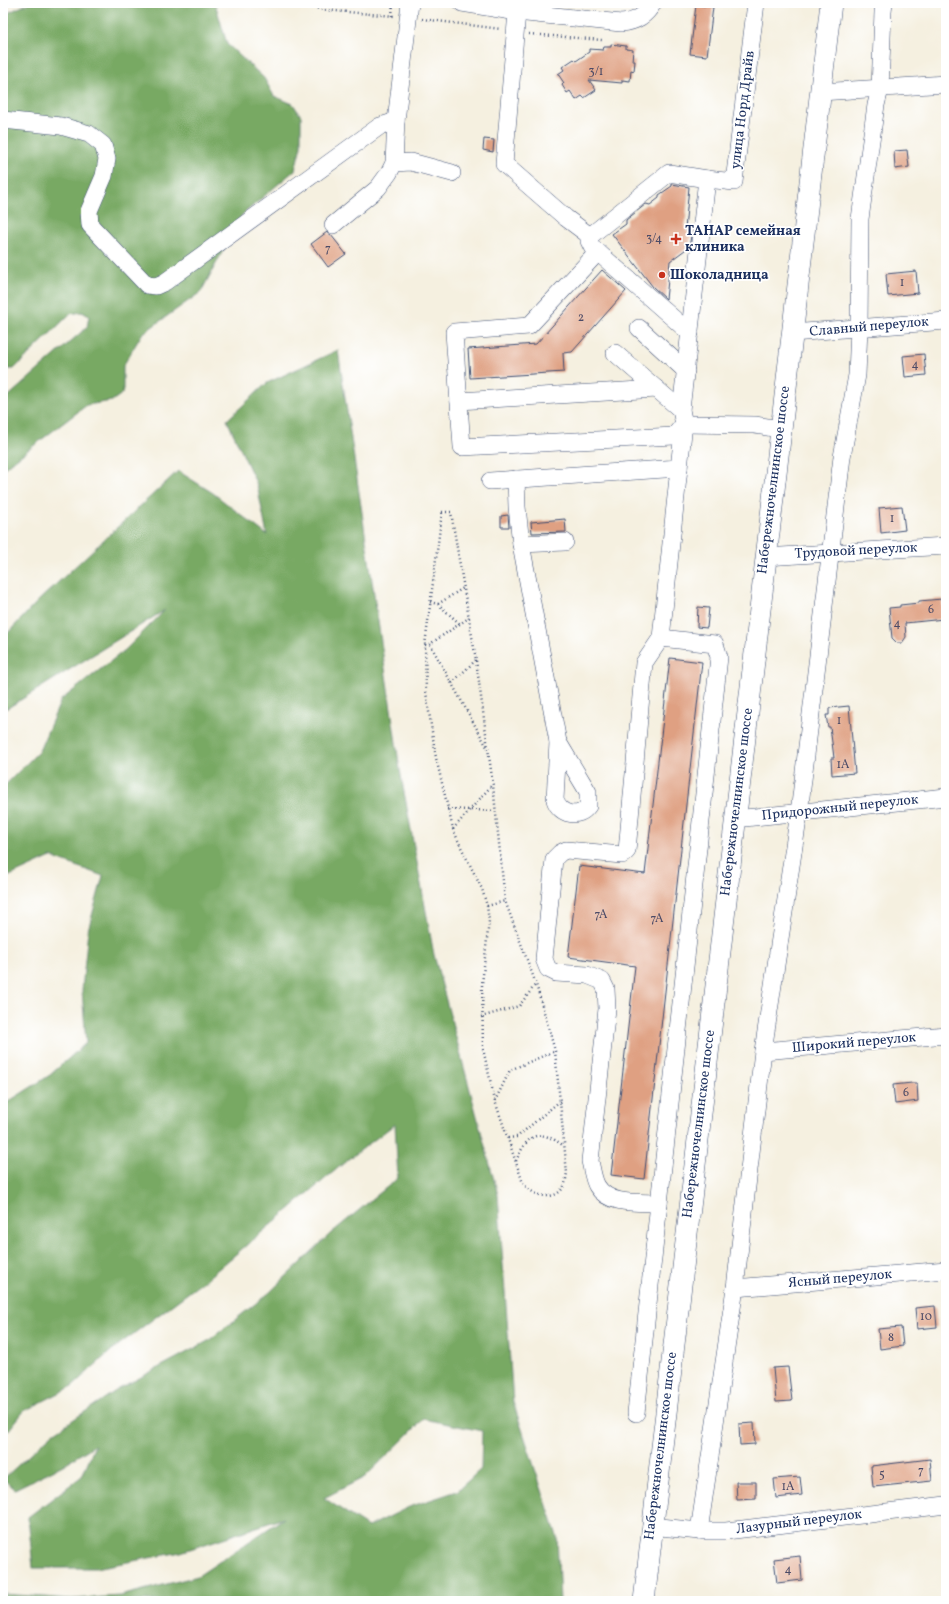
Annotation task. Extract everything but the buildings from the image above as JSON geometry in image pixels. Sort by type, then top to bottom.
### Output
[{"type":"main road","name":"Набережночелнинское шоссе","points":[[644,1601],[651,1526],[831,3]]},
{"type":"street","points":[[462,3],[517,12],[621,23],[639,19],[646,13],[653,3]]},
{"type":"street","name":"улица Норд Драйв","points":[[707,179],[734,182],[756,3]]},
{"type":"street","points":[[699,1531],[735,1288],[763,1052],[799,813],[842,457],[857,375],[860,219],[876,105],[880,89],[884,3]]},
{"type":"street","points":[[333,225],[378,188],[394,163],[403,12]]},
{"type":"street","points":[[517,12],[504,164],[566,218],[590,236]]},
{"type":"street","points":[[820,92],[946,84]]},
{"type":"street","points":[[3,120],[61,126],[89,134],[103,145],[108,159],[104,176],[90,211],[90,225],[147,285],[156,286],[164,282],[380,126],[396,121]]},
{"type":"street","points":[[394,163],[411,162],[452,174]]},
{"type":"street","points":[[659,1203],[617,1200],[604,1194],[597,1185],[590,1162],[607,1009],[606,989],[602,981],[587,975],[556,973],[548,968],[544,960],[554,859],[566,850],[622,855],[627,851],[644,663],[661,638],[679,468],[686,371],[707,179],[669,173],[590,236],[589,241],[592,247],[690,332]]},
{"type":"street","points":[[598,252],[529,326],[454,332],[462,447],[674,436],[683,417]]},
{"type":"street","name":"Славный переулок","points":[[792,333],[946,321]]},
{"type":"street","points":[[639,328],[686,371]]},
{"type":"street","points":[[615,353],[657,389],[683,417],[780,429]]},
{"type":"street","points":[[459,401],[657,389]]},
{"type":"street","points":[[490,481],[679,468]]},
{"type":"street","points":[[516,480],[521,544],[558,742]]},
{"type":"street","points":[[521,544],[565,542]]},
{"type":"street","name":"Трудовой переулок","points":[[765,557],[946,546]]},
{"type":"street","points":[[636,1413],[719,657],[715,644],[661,638]]},
{"type":"street","name":"Придорожный переулок","points":[[735,819],[946,797]]},
{"type":"street","name":"Широкий переулок","points":[[763,1052],[946,1034]]},
{"type":"street","name":"Ясный переулок","points":[[735,1288],[946,1270]]},
{"type":"street","name":"Лазурный переулок","points":[[651,1526],[699,1531],[726,1531],[946,1505]]},
{"type":"path","points":[[302,3],[324,10],[403,12],[515,30],[535,35],[602,40]]},
{"type":"path","points":[[393,3],[403,12]]},
{"type":"path","points":[[442,512],[451,512],[465,587],[476,660],[493,785],[505,901],[536,984],[555,1051],[567,1173],[564,1186],[557,1193],[547,1196],[528,1190],[523,1183],[495,1101],[482,1049],[482,984],[489,921],[487,906],[482,889],[453,829],[436,758],[426,692],[425,645],[430,602],[442,512]]},
{"type":"path","points":[[438,604],[465,587]]},
{"type":"path","points":[[430,602],[438,604],[460,624]]},
{"type":"path","points":[[425,645],[430,644],[470,617]]},
{"type":"path","points":[[430,644],[488,748]]},
{"type":"path","points":[[452,683],[476,660]]},
{"type":"path","points":[[453,829],[493,785]]},
{"type":"path","points":[[448,809],[495,810]]},
{"type":"path","points":[[487,906],[505,901]]},
{"type":"path","points":[[481,1017],[518,1006],[536,984]]},
{"type":"path","points":[[495,1101],[510,1070],[555,1051]]},
{"type":"path","points":[[508,1138],[517,1137],[561,1100]]},
{"type":"path","points":[[516,1161],[525,1143],[539,1135],[546,1135],[565,1146]]},
{"type":"green space","points":[[29,3],[215,3],[227,44],[264,78],[274,96],[293,104],[301,116],[301,146],[295,170],[242,215],[201,292],[142,334],[123,366],[123,393],[112,401],[87,405],[3,469],[3,401],[87,327],[89,316],[82,312],[70,314],[14,369],[3,369],[3,15]]},
{"type":"green space","points":[[338,350],[400,770],[434,955],[498,1195],[513,1402],[557,1536],[560,1601],[3,1601],[3,1594],[71,1599],[120,1596],[198,1576],[284,1518],[181,1552],[96,1568],[33,1568],[28,1517],[82,1476],[95,1445],[63,1465],[15,1489],[3,1479],[52,1434],[117,1390],[208,1341],[269,1293],[330,1234],[398,1178],[395,1124],[344,1163],[204,1281],[112,1350],[71,1387],[24,1411],[8,1431],[3,1433],[3,1105],[50,1075],[86,1043],[82,990],[88,930],[103,876],[51,857],[3,879],[3,787],[39,751],[61,700],[125,650],[165,610],[3,711],[3,638],[39,600],[178,471],[213,493],[267,535],[257,485],[227,420],[267,383]],"holes":[[[424,1419],[482,1431],[481,1469],[457,1491],[409,1507],[368,1527],[324,1498],[365,1477]]]},
{"type":"place","name":"ТАНАР семейная клиника","points":[[676,239]]},
{"type":"place","name":"Шоколадница","points":[[662,275]]}]
